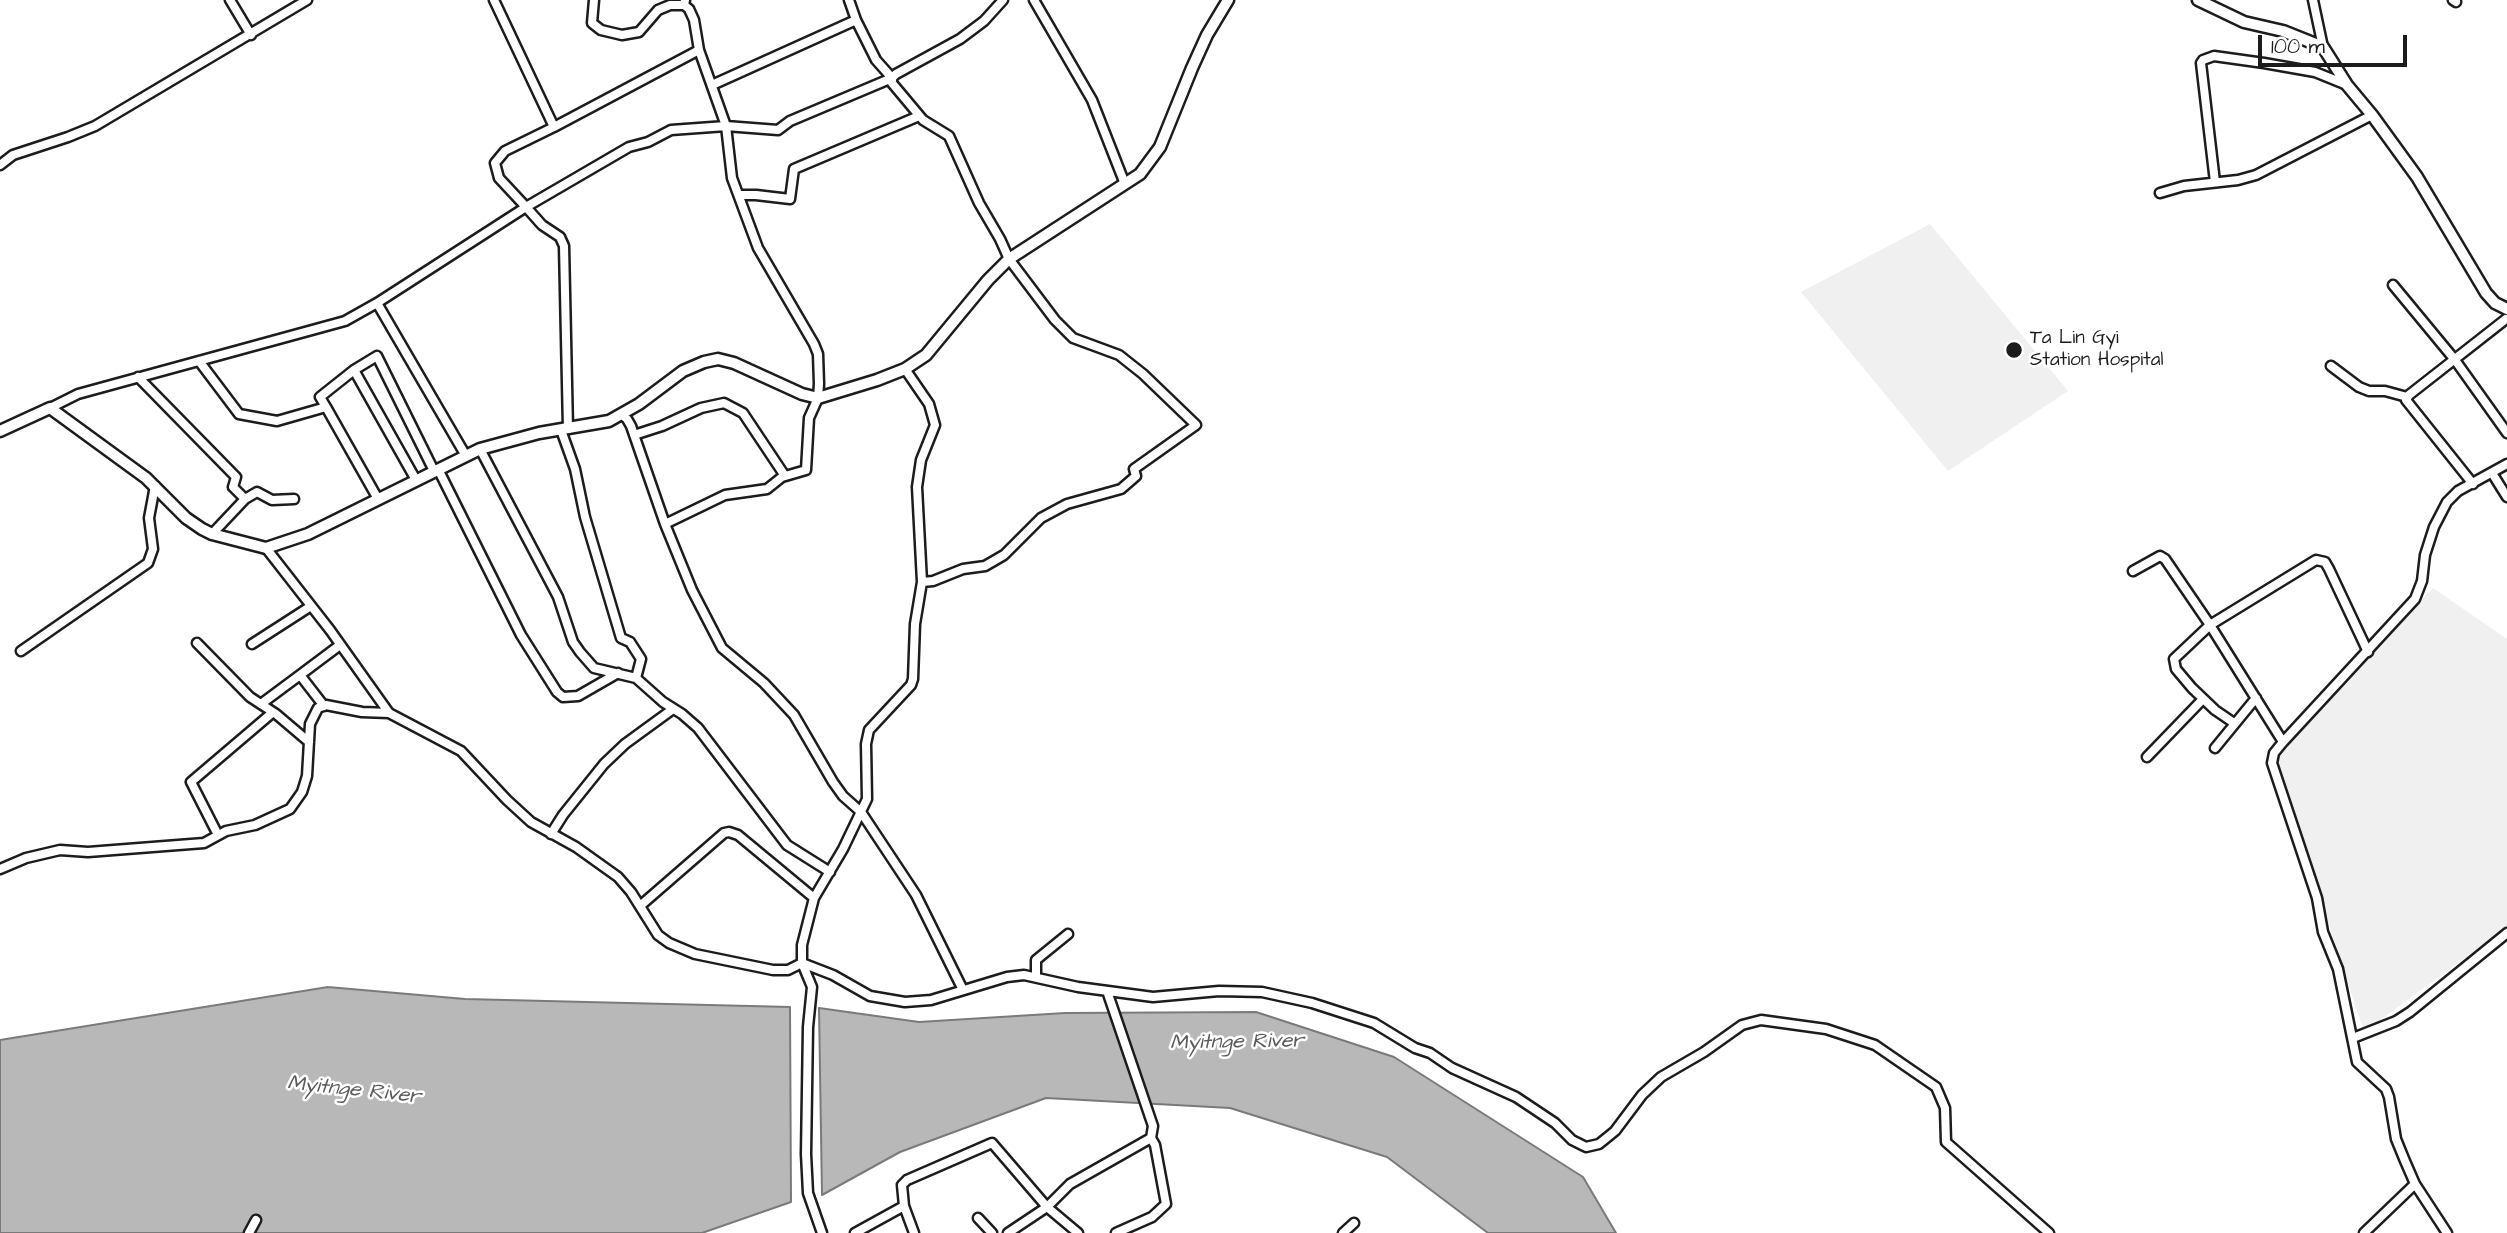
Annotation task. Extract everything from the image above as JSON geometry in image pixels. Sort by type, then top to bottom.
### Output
[{"type":"street","points":[[230,0],[251,35]]},
{"type":"street","points":[[0,165],[13,155],[89,129],[307,0]]},
{"type":"street","points":[[494,0],[554,127]]},
{"type":"street","points":[[593,0],[592,23],[601,30],[622,35],[639,32],[658,10],[670,5],[685,3],[689,9],[694,20],[699,50],[726,126],[732,178],[758,248],[818,354],[818,398],[809,418],[806,470],[785,476],[772,487],[725,495],[665,524]]},
{"type":"street","points":[[849,0],[876,60],[892,78],[892,83],[919,116],[949,136],[979,203],[1009,259],[1055,320],[1073,338],[1119,355],[1196,425],[1134,469],[1136,477],[1121,489],[1067,504],[1041,518],[1004,555],[985,566],[963,569],[933,581],[922,582]]},
{"type":"street","points":[[0,431],[78,394],[336,324],[377,303],[526,207],[629,147],[648,142],[671,130],[726,126],[778,130],[790,121],[892,78],[960,39],[984,22],[1003,0]]},
{"type":"street","points":[[1034,0],[1092,100],[1125,184]]},
{"type":"street","points":[[50,408],[155,486],[186,518],[212,534],[266,548],[308,534],[480,449],[539,433],[602,423],[639,404],[683,371],[718,359],[818,398],[905,369],[926,355],[988,280],[1009,259],[1140,174],[1160,147],[1207,35],[1228,0]]},
{"type":"street","points":[[2198,0],[2244,22],[2283,31],[2323,47]]},
{"type":"street","points":[[2313,0],[2323,47],[2347,85],[2417,177],[2486,293],[2507,315],[2407,397]]},
{"type":"street","points":[[712,85],[856,20]]},
{"type":"street","points":[[636,678],[641,659],[630,642],[621,638],[585,517],[564,429],[564,246],[560,237],[547,230],[499,178],[495,163],[505,151],[699,50]]},
{"type":"street","points":[[2215,182],[2202,63],[2207,57],[2315,72],[2347,85]]},
{"type":"street","points":[[2160,193],[2184,186],[2238,180],[2256,174],[2372,115]]},
{"type":"street","points":[[739,195],[790,199],[794,169],[919,116]]},
{"type":"street","points":[[2393,285],[2455,360],[2507,433]]},
{"type":"street","points":[[377,303],[466,456]]},
{"type":"street","points":[[378,499],[320,397],[377,356],[521,635],[557,692],[563,697],[578,696],[618,673]]},
{"type":"street","points":[[199,361],[239,414],[277,421],[327,407]]},
{"type":"street","points":[[2331,366],[2359,387],[2407,397]]},
{"type":"street","points":[[822,1233],[808,1193],[808,1027],[812,987],[802,963],[802,945],[814,898],[867,799],[866,744],[869,730],[911,685],[913,679],[915,624],[922,582],[916,487],[921,460],[935,425],[929,404],[905,369]]},
{"type":"street","points":[[354,370],[416,480]]},
{"type":"street","points":[[138,377],[236,477],[233,487],[245,499]]},
{"type":"street","points":[[2407,397],[2408,404],[2473,484]]},
{"type":"street","points":[[634,435],[662,426],[701,408],[724,403],[743,412],[785,476]]},
{"type":"street","points":[[621,414],[627,419],[634,435],[665,524],[692,590],[722,648],[764,683],[794,715],[833,782],[843,796],[862,812],[916,895],[964,990]]},
{"type":"street","points":[[480,449],[558,597],[573,642],[585,660],[594,668],[636,678],[698,728],[787,845],[830,872]]},
{"type":"street","points":[[2447,1233],[2415,1184],[2396,1139],[2386,1090],[2357,1062],[2338,969],[2323,932],[2317,898],[2272,763],[2274,753],[2283,742],[2407,610],[2418,593],[2425,555],[2434,527],[2447,502],[2458,491],[2507,464]]},
{"type":"street","points":[[2492,473],[2507,497]]},
{"type":"street","points":[[21,651],[148,563],[153,549],[149,518],[155,486]]},
{"type":"street","points":[[212,534],[245,499],[257,492],[272,500],[294,499]]},
{"type":"street","points":[[266,548],[389,713]]},
{"type":"street","points":[[2133,571],[2162,556],[2210,625],[2283,742]]},
{"type":"street","points":[[2234,723],[2203,699],[2176,669],[2174,659],[2210,625],[2315,560],[2322,560],[2329,569],[2368,653]]},
{"type":"street","points":[[252,644],[311,606]]},
{"type":"street","points":[[197,643],[250,697],[309,742]]},
{"type":"street","points":[[261,704],[340,646]]},
{"type":"street","points":[[300,675],[324,706]]},
{"type":"street","points":[[2214,748],[2256,698]]},
{"type":"street","points":[[2147,757],[2203,699]]},
{"type":"street","points":[[0,869],[26,858],[60,850],[88,852],[204,843],[218,835],[255,825],[290,809],[302,792],[307,776],[310,724],[314,713],[324,706],[389,713],[461,751],[518,811],[603,865],[631,892],[658,935],[695,954],[773,970],[788,970],[802,963],[833,975],[870,996],[905,1002],[931,1000],[1007,977],[1024,975],[1153,997],[1219,991],[1262,992],[1374,1023],[1407,1044],[1430,1053],[1444,1064],[1516,1097],[1555,1123],[1572,1140],[1586,1147],[1599,1144],[1615,1131],[1642,1095],[1661,1077],[1704,1052],[1742,1025],[1761,1020],[1826,1029],[1875,1045],[1936,1087],[1945,1108],[1946,1142],[2049,1233]]},
{"type":"street","points":[[551,834],[604,764],[625,744],[673,709]]},
{"type":"street","points":[[218,835],[191,782],[272,713]]},
{"type":"street","points":[[640,905],[724,833],[729,832],[738,835],[814,898]]},
{"type":"street","points":[[2353,1038],[2385,1026],[2410,1012],[2507,933]]},
{"type":"street","points":[[1037,977],[1036,960],[1068,934]]},
{"type":"street","points":[[1107,990],[1153,1126],[1151,1138],[1155,1145],[1166,1204],[1152,1217],[1115,1233]]},
{"type":"street","points":[[1008,1233],[1047,1207],[1070,1184],[1151,1138]]},
{"type":"street","points":[[914,1233],[904,1206],[902,1185],[907,1180],[992,1143],[1047,1207],[1078,1233]]},
{"type":"street","points":[[2364,1233],[2415,1184]]},
{"type":"street","points":[[855,1233],[904,1206]]},
{"type":"street","points":[[978,1218],[992,1233]]},
{"type":"street","points":[[249,1233],[256,1220]]},
{"type":"street","points":[[1343,1233],[1354,1223]]},
{"type":"shaded area","points":[[1930,224],[2068,391],[1948,471],[1801,292]]},
{"type":"shaded area","points":[[2433,588],[2507,639],[2507,927],[2364,1032],[2275,760],[2372,650]]},
{"type":"water","name":"Myitnge River","points":[[328,987],[465,999],[790,1007],[791,1202],[702,1233],[0,1233],[0,1040]]},
{"type":"water","name":"Myitnge River","points":[[819,1008],[919,1022],[1065,1013],[1256,1012],[1394,1057],[1583,1177],[1616,1233],[1488,1233],[1387,1157],[1230,1108],[1046,1098],[900,1152],[822,1195]]},
{"type":"place","name":"Ta Lin Gyi Station Hospital","points":[[2014,350]]}]
